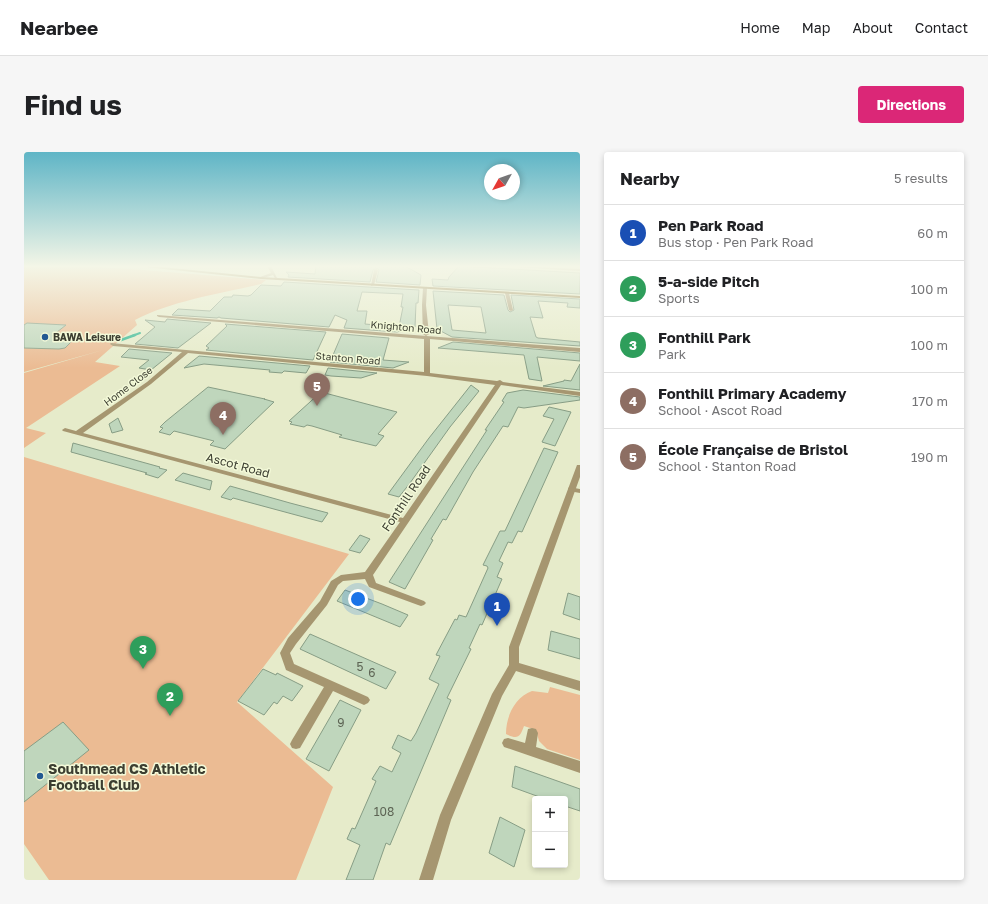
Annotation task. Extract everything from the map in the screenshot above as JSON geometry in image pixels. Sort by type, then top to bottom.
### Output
[{"type":"street","points":[[424,300],[427,374]]},
{"type":"street","points":[[508,300],[511,310]]},
{"type":"street","name":"Knighton Road","points":[[159,316],[426,336],[580,350]]},
{"type":"street","name":"Stanton Road","points":[[113,344],[427,374],[500,382],[580,394]]},
{"type":"street","name":"Home Close","points":[[78,433],[149,383],[187,351]]},
{"type":"street","name":"Fonthill Road","points":[[368,575],[500,382]]},
{"type":"street","name":"Ascot Road","points":[[65,430],[406,520]]},
{"type":"street","points":[[426,880],[445,820],[497,694],[514,666],[514,647],[576,490],[580,467]]},
{"type":"street","points":[[364,700],[290,667],[285,653],[292,641],[324,603],[334,583],[341,578],[368,575],[372,585],[421,603]]},
{"type":"street","points":[[514,666],[580,686]]},
{"type":"street","points":[[296,744],[331,685]]},
{"type":"street","points":[[530,750],[532,732]]},
{"type":"street","points":[[508,743],[580,767]]},
{"type":"shaded area","points":[[24,300],[191,300],[149,313],[135,320],[137,325],[95,362],[120,366],[26,428],[46,433],[24,448],[24,373],[103,350],[24,372]]},
{"type":"shaded area","points":[[24,457],[349,554],[237,702],[333,787],[296,880],[49,880],[24,844]]},
{"type":"shaded area","points":[[550,687],[580,695],[580,760],[547,749],[539,741],[536,730],[524,726],[520,735],[516,737],[506,734],[506,727],[510,714],[516,702],[532,691],[548,693]]},
{"type":"building","points":[[221,300],[360,300],[357,311],[367,311],[365,324],[399,327],[403,307],[401,307],[402,300],[418,300],[418,303],[416,303],[415,327],[397,332],[344,328],[347,320],[335,315],[329,327],[219,317],[172,315],[178,309],[210,311]]},
{"type":"building","points":[[434,300],[505,300],[510,312],[514,310],[512,300],[580,300],[580,308],[567,307],[568,303],[538,301],[543,318],[530,317],[536,337],[580,342],[580,346],[452,337],[437,329]],"holes":[[[448,305],[481,307],[486,333],[452,330]]]},
{"type":"building","points":[[167,319],[211,323],[178,348],[135,344],[155,327],[145,320],[165,322]]},
{"type":"building","name":"BAWA Leisure","points":[[27,323],[66,325],[52,336],[75,338],[65,348],[24,348],[24,325]]},
{"type":"building","points":[[225,324],[326,332],[313,360],[206,350],[209,348],[206,346],[227,326]]},
{"type":"building","points":[[342,334],[389,338],[383,360],[409,362],[393,368],[330,362]]},
{"type":"building","points":[[453,342],[580,353],[580,361],[537,357],[542,381],[529,379],[524,355],[438,348]]},
{"type":"building","points":[[129,349],[172,353],[151,370],[139,368],[149,360],[121,357]]},
{"type":"building","points":[[199,356],[310,366],[306,373],[284,371],[282,373],[269,372],[270,370],[204,364],[184,368]]},
{"type":"building","points":[[580,364],[580,390],[543,386],[564,380],[571,381]]},
{"type":"building","points":[[328,368],[377,373],[361,378],[331,376],[325,375]]},
{"type":"building","points":[[471,385],[479,391],[450,427],[410,483],[399,497],[388,494],[429,438]]},
{"type":"building","points":[[208,387],[274,402],[225,449],[210,445],[214,441],[174,431],[170,435],[159,432],[163,428],[160,427],[165,422]]},
{"type":"building","points":[[523,390],[580,397],[580,400],[524,408],[518,407],[508,427],[503,426],[473,472],[446,520],[443,519],[431,539],[433,540],[405,589],[389,582],[487,430],[485,430],[504,402],[502,401],[507,393]]},
{"type":"building","points":[[321,392],[397,412],[378,434],[384,436],[376,446],[339,437],[342,435],[312,426],[307,425],[304,427],[290,424],[292,422],[289,421]]},
{"type":"building","points":[[549,407],[571,412],[555,446],[542,442],[554,419],[543,416]]},
{"type":"building","points":[[118,418],[123,430],[112,433],[109,424]]},
{"type":"building","points":[[73,443],[167,470],[158,478],[145,474],[147,473],[71,452]]},
{"type":"building","points":[[544,448],[558,452],[522,532],[518,531],[512,543],[508,542],[499,561],[503,563],[497,577],[502,579],[482,625],[480,624],[469,648],[471,649],[447,698],[451,700],[390,845],[386,843],[373,880],[346,880],[360,845],[347,839],[352,828],[355,829],[376,781],[372,779],[380,766],[392,772],[401,753],[392,748],[398,735],[411,741],[416,733],[439,684],[429,679],[440,656],[436,655],[455,619],[457,620],[459,615],[466,617],[488,568],[487,566],[483,565],[500,531],[505,531]]},
{"type":"building","points":[[183,473],[212,481],[210,490],[175,480]]},
{"type":"building","points":[[230,486],[328,513],[322,522],[233,498],[231,500],[221,497]]},
{"type":"building","points":[[360,535],[370,539],[360,553],[349,550]]},
{"type":"building","points":[[345,590],[408,615],[400,627],[337,601]]},
{"type":"building","points":[[568,593],[580,597],[580,620],[563,614]]},
{"type":"building","points":[[551,631],[580,639],[580,659],[548,650]]},
{"type":"building","points":[[310,634],[396,672],[386,689],[300,649]]},
{"type":"building","points":[[263,669],[276,675],[277,673],[303,686],[292,701],[283,696],[277,704],[274,702],[264,715],[238,701]]},
{"type":"building","points":[[340,700],[361,710],[329,771],[306,759]]},
{"type":"building","name":"Southmead CS Athletic Football Club","points":[[63,722],[89,750],[24,802],[24,751]]},
{"type":"building","points":[[515,766],[580,789],[580,811],[568,807],[568,796],[537,796],[512,787]]},
{"type":"building","points":[[500,817],[525,830],[514,867],[489,853]]},
{"type":"waterway","points":[[132,336],[140,333]]},
{"type":"waterway","points":[[121,340],[135,335]]},
{"type":"place","name":"BAWA Leisure","points":[[45,337]]},
{"type":"place","name":"École Française de Bristol","points":[[317,406]]},
{"type":"place","name":"Fonthill Primary Academy","points":[[223,435]]},
{"type":"place","name":"Pen Park Road","points":[[497,626]]},
{"type":"place","name":"Fonthill Park","points":[[143,669]]},
{"type":"place","name":"5-a-side Pitch","points":[[170,716]]},
{"type":"place","name":"Southmead CS Athletic Football Club","points":[[40,776]]}]
